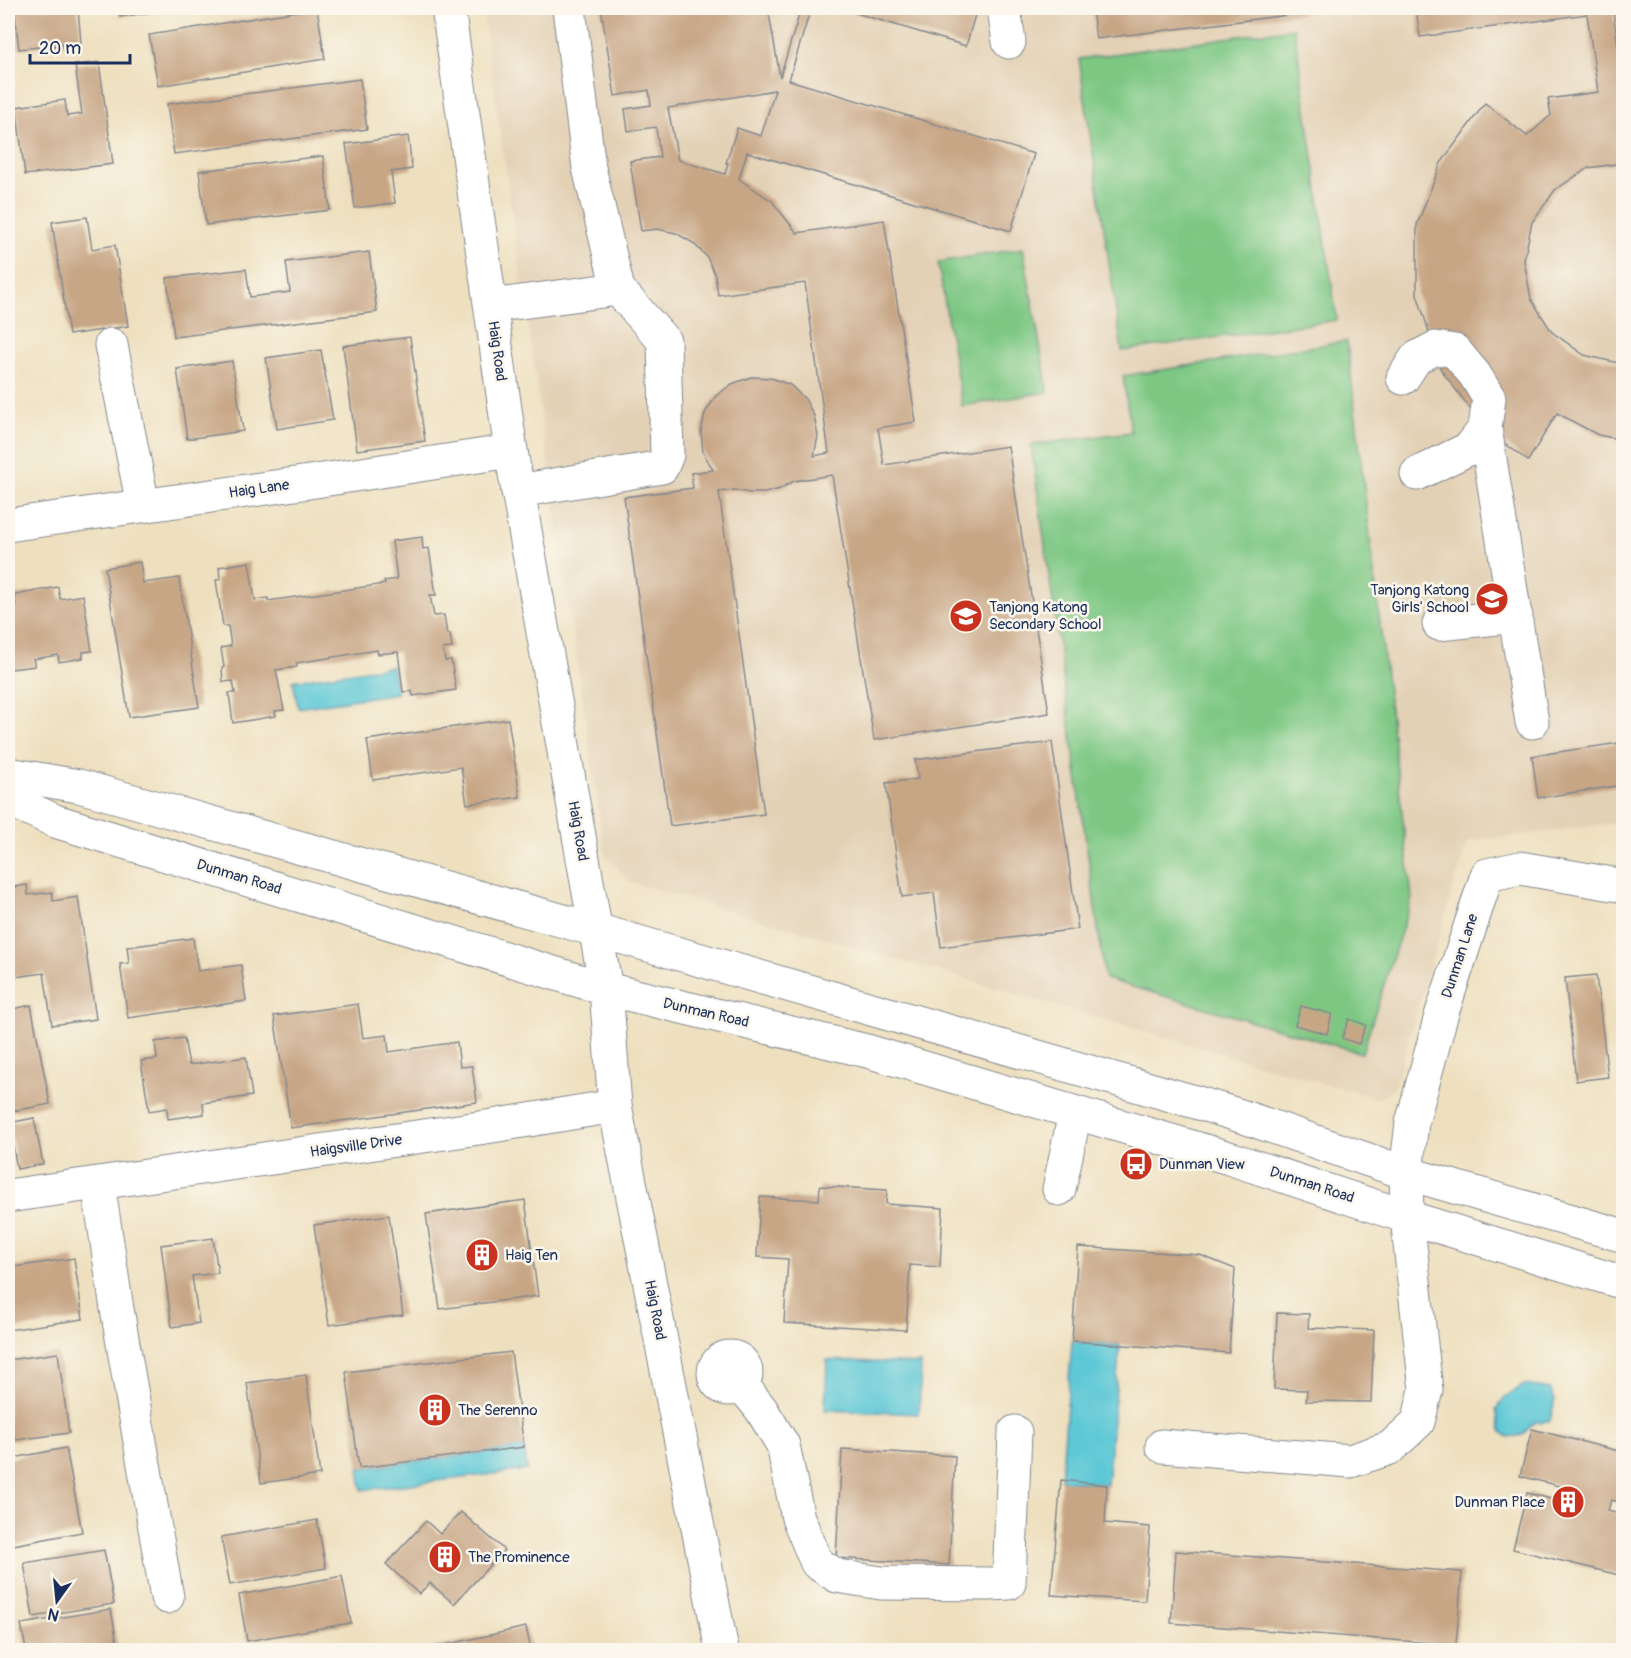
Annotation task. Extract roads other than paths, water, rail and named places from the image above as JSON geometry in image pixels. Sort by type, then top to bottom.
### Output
[{"type":"street","name":"Haig Road","points":[[448,8],[511,451],[606,990],[615,1106],[722,1650]]},
{"type":"street","points":[[518,490],[662,467],[667,455],[664,341],[618,289],[589,168],[569,8]]},
{"type":"street","points":[[1004,8],[1009,42]]},
{"type":"street","points":[[490,306],[618,289]]},
{"type":"street","points":[[111,345],[143,505]]},
{"type":"street","points":[[1403,378],[1416,358],[1435,348],[1455,351],[1475,375],[1489,398],[1485,428],[1532,722]]},
{"type":"street","points":[[1417,474],[1470,448],[1485,428]]},
{"type":"street","name":"Haig Lane","points":[[8,525],[511,451]]},
{"type":"street","points":[[1439,624],[1516,616]]},
{"type":"street","points":[[8,774],[79,786],[596,930],[1244,1117],[1406,1173],[1623,1236]]},
{"type":"street","name":"Dunman Road","points":[[8,799],[55,821],[606,990],[867,1051],[1228,1158],[1407,1217],[1623,1283]]},
{"type":"street","name":"Dunman Lane","points":[[1406,1173],[1412,1123],[1440,1016],[1487,874],[1520,868],[1623,886]]},
{"type":"street","name":"Haigsville Drive","points":[[8,1196],[615,1106]]},
{"type":"street","points":[[1059,1189],[1075,1113]]},
{"type":"street","points":[[1162,1446],[1350,1461],[1390,1448],[1418,1422],[1426,1390],[1407,1217],[1406,1173]]},
{"type":"street","points":[[98,1183],[117,1309],[167,1597]]},
{"type":"street","points":[[669,1381],[726,1379],[761,1409],[783,1445],[798,1518],[817,1563],[837,1576],[881,1582],[1009,1583],[1015,1432]]},
{"type":"water","points":[[392,666],[397,693],[298,708],[293,681]]},
{"type":"water","points":[[1072,1341],[1120,1345],[1107,1485],[1061,1480]]},
{"type":"water","points":[[827,1360],[921,1364],[919,1414],[825,1410]]},
{"type":"water","points":[[1524,1385],[1550,1389],[1555,1400],[1550,1421],[1535,1422],[1522,1435],[1509,1438],[1501,1431],[1496,1409],[1506,1396]]},
{"type":"water","points":[[524,1447],[527,1470],[362,1490],[359,1468]]},
{"type":"place","name":"Tanjong Katong Girls' School","points":[[1492,599]]},
{"type":"place","name":"Tanjong Katong Secondary School","points":[[966,616]]},
{"type":"place","name":"Dunman View","points":[[1136,1164]]},
{"type":"place","name":"Haig Ten","points":[[482,1255]]},
{"type":"place","name":"The Serenno","points":[[435,1410]]},
{"type":"place","name":"Dunman Place","points":[[1568,1502]]},
{"type":"place","name":"The Prominence","points":[[445,1557]]}]
